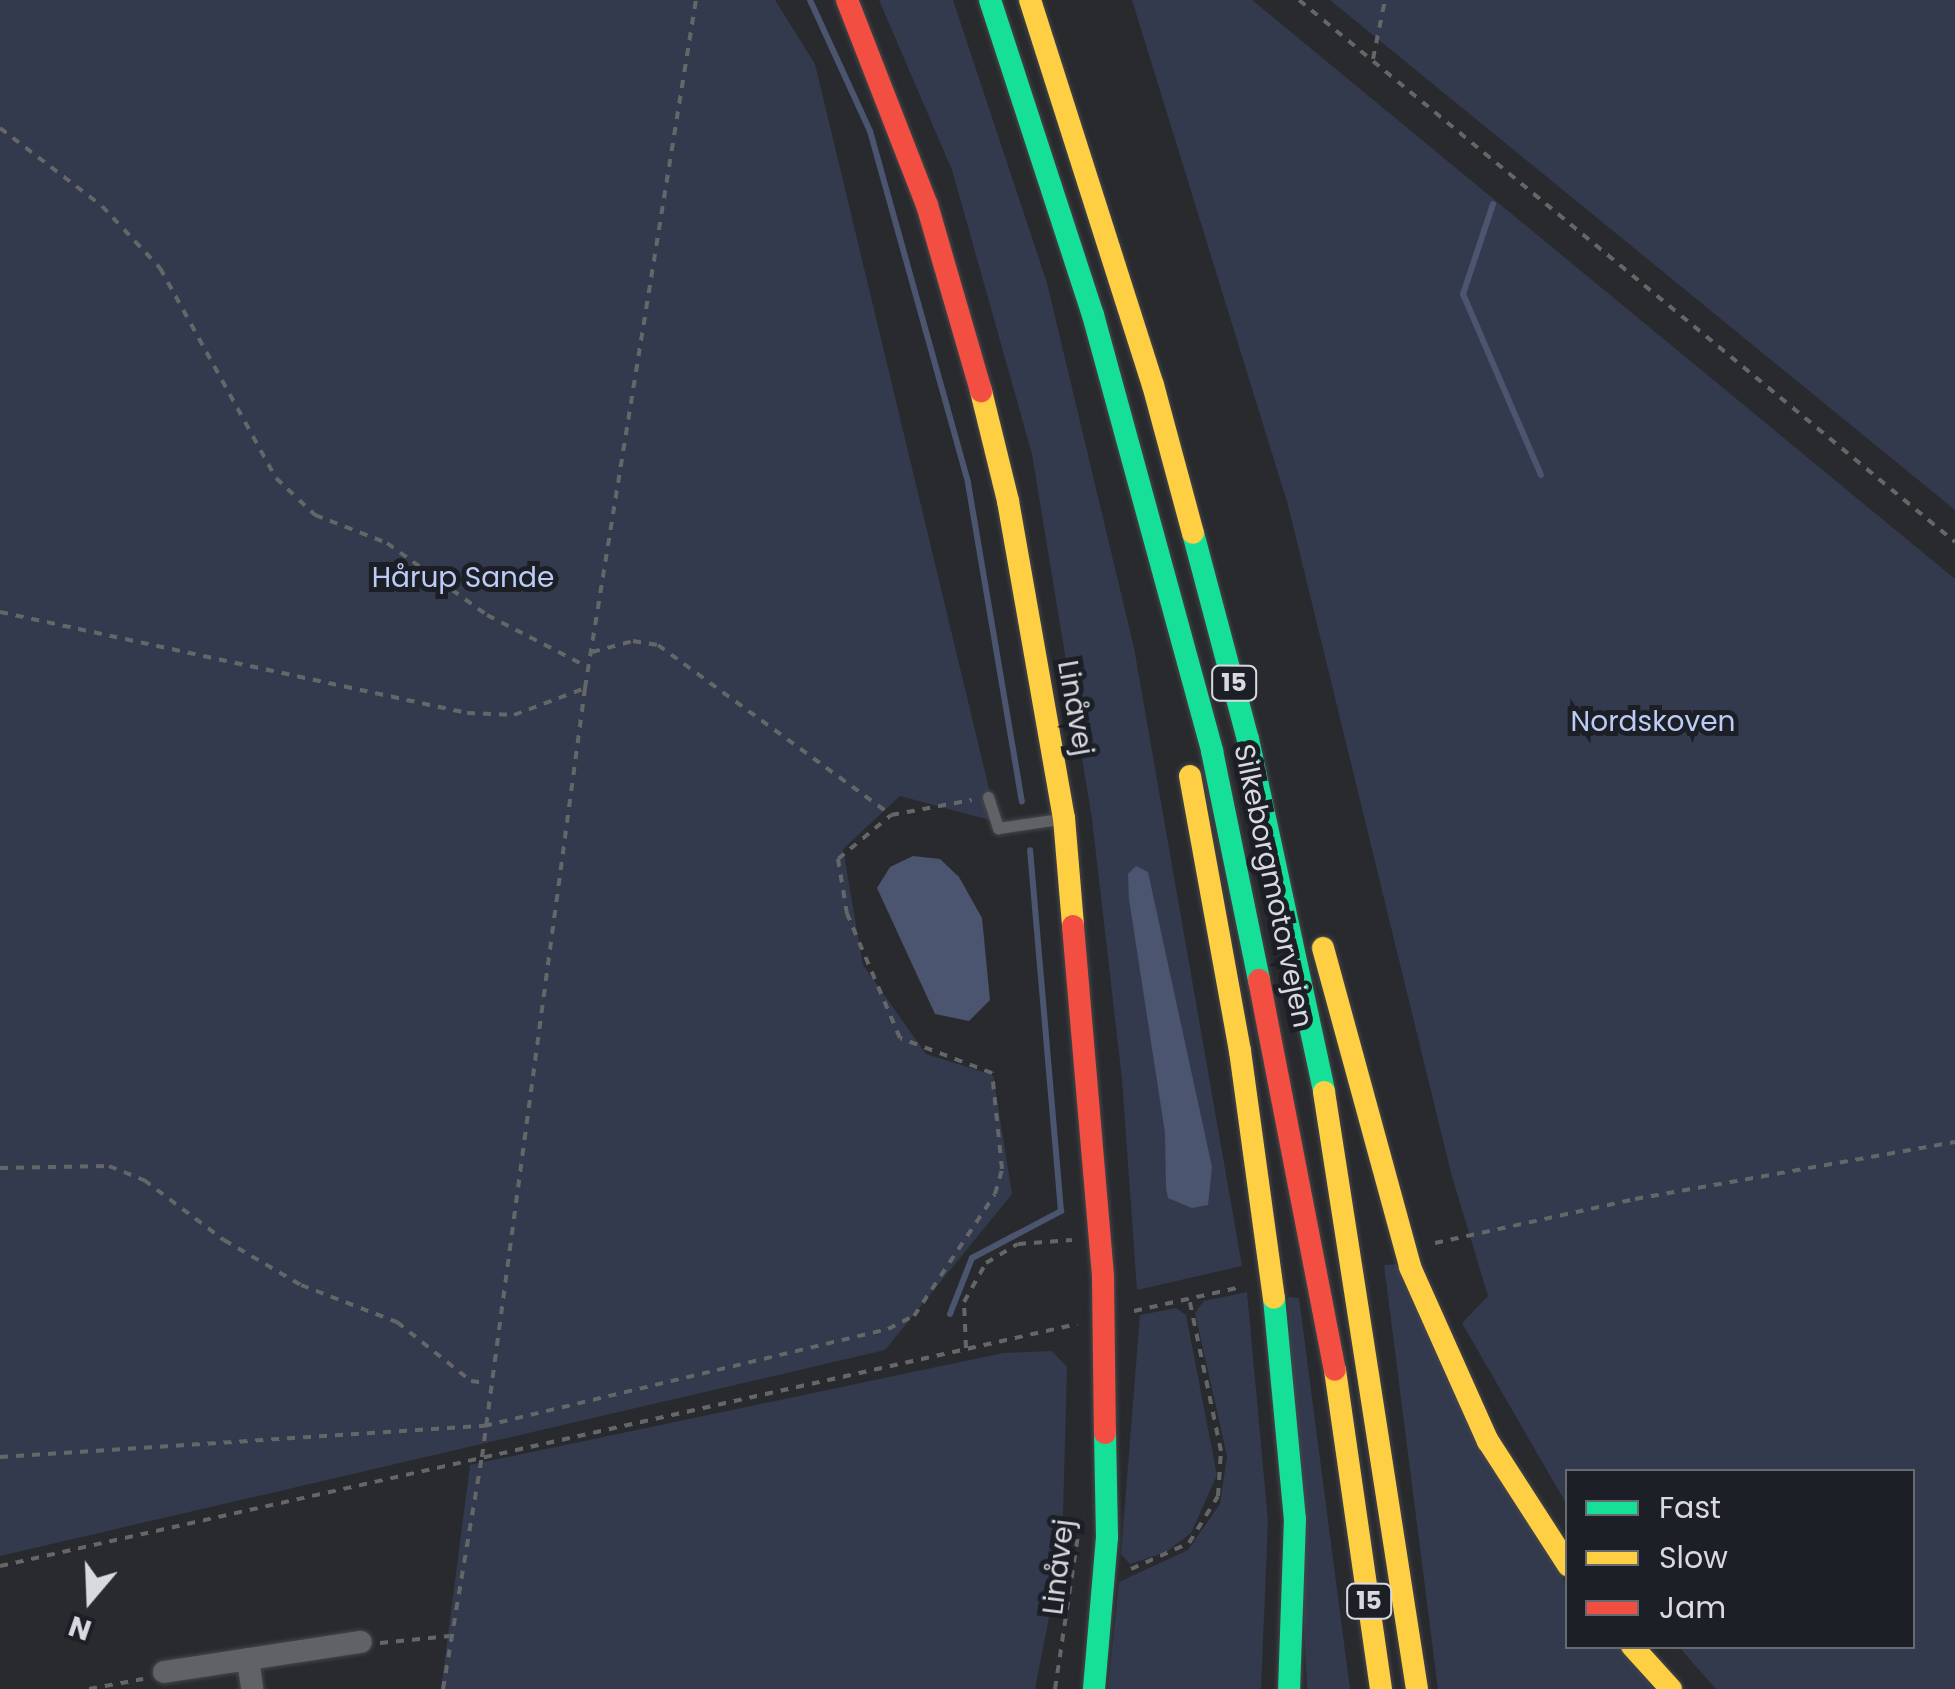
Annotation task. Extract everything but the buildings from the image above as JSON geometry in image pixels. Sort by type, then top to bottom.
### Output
[{"type":"main road","name":"Linåvej","points":[[847,0],[927,205],[970,344],[1008,501],[1064,818],[1097,1165],[1106,1537],[1094,1689]]},
{"type":"main road","name":"Silkeborgmotorvejen","points":[[990,0],[1093,316],[1198,694],[1258,951],[1330,1326],[1380,1689]]},
{"type":"main road","name":"Silkeborgmotorvejen","points":[[1030,0],[1108,234],[1196,536],[1296,944],[1365,1320],[1417,1689]]},
{"type":"main road","points":[[1108,234],[1212,530],[1294,834]]},
{"type":"main road","points":[[1093,316],[1186,754],[1266,1230],[1294,1519],[1289,1689]]},
{"type":"main road","points":[[1318,927],[1410,1267],[1488,1441],[1565,1560]]},
{"type":"main road","name":"Linåvej","points":[[1074,1689],[1104,1452]]},
{"type":"main road","points":[[1635,1649],[1671,1689]]},
{"type":"street","points":[[164,1672],[361,1642]]},
{"type":"street","points":[[248,1659],[252,1689]]},
{"type":"lane","points":[[988,797],[998,828],[1064,818]]},
{"type":"path","points":[[443,1689],[482,1457],[487,1384],[584,688],[696,0]]},
{"type":"path","points":[[1299,0],[1955,542]]},
{"type":"path","points":[[1373,61],[1386,0]]},
{"type":"path","points":[[0,128],[102,206],[160,268],[276,478],[315,515],[387,544],[487,615],[588,667]]},
{"type":"path","points":[[0,612],[468,713],[514,715],[584,688]]},
{"type":"path","points":[[592,652],[633,641],[658,645],[891,815]]},
{"type":"path","points":[[0,1457],[484,1426],[888,1329],[925,1304],[995,1194],[1002,1168],[997,1084],[986,1068],[945,1058],[900,1038],[848,914],[838,859],[902,808],[988,797]]},
{"type":"path","points":[[1427,1245],[1636,1199],[1955,1142]]},
{"type":"path","points":[[0,1168],[109,1166],[144,1180],[224,1240],[301,1285],[396,1322],[471,1381],[487,1384]]},
{"type":"path","points":[[966,1348],[964,1302],[986,1262],[1018,1244],[1082,1239]]},
{"type":"path","points":[[1134,1311],[1251,1285]]},
{"type":"path","points":[[1121,1570],[1150,1565],[1180,1550],[1197,1535],[1218,1496],[1221,1451],[1189,1298]]},
{"type":"path","points":[[0,1566],[1077,1324]]},
{"type":"path","points":[[361,1642],[452,1636]]},
{"type":"path","points":[[89,1689],[164,1672]]},
{"type":"green space","name":"Hårup Sande","points":[[0,0],[775,0],[815,64],[997,822],[900,796],[843,849],[863,965],[926,1054],[993,1075],[1012,1194],[885,1350],[0,1556]]},
{"type":"green space","points":[[879,0],[953,0],[1047,283],[1134,648],[1242,1266],[1137,1290],[1122,1079],[1092,819],[1032,454],[952,170]]},
{"type":"green space","name":"Nordskoven","points":[[1132,0],[1252,0],[1955,579],[1955,1689],[1716,1689],[1681,1649],[1915,1649],[1915,1469],[1565,1469],[1565,1502],[1462,1323],[1488,1296],[1451,1173],[1288,505]]},
{"type":"green space","points":[[1330,0],[1955,0],[1955,510]]},
{"type":"green space","points":[[1398,1264],[1565,1582],[1565,1649],[1620,1649],[1654,1689],[1438,1689],[1384,1265]]},
{"type":"green space","points":[[1247,1292],[1268,1521],[1261,1689],[1108,1689],[1119,1582],[1188,1550],[1220,1504],[1227,1456],[1195,1313],[1204,1301]]},
{"type":"green space","points":[[1288,1297],[1299,1298],[1350,1689],[1307,1689]]},
{"type":"green space","points":[[1176,1308],[1186,1315],[1217,1475],[1191,1533],[1166,1552],[1130,1564],[1121,1554],[1140,1315]]},
{"type":"green space","points":[[1052,1351],[1067,1367],[1062,1551],[1035,1689],[441,1689],[470,1465],[1003,1353]]},
{"type":"shaded area","points":[[913,856],[940,859],[959,877],[982,918],[990,1000],[969,1021],[935,1014],[877,888],[890,867]]},
{"type":"shaded area","points":[[1136,866],[1148,872],[1212,1167],[1208,1205],[1192,1208],[1168,1198],[1165,1133],[1129,899],[1128,874]]},
{"type":"waterway","points":[[810,0],[870,131],[968,483],[1022,801]]},
{"type":"waterway","points":[[1493,204],[1463,294],[1541,475]]},
{"type":"waterway","points":[[950,1314],[972,1258],[1061,1211],[1030,850]]},
{"type":"traffic: fast","points":[[990,0],[1093,315],[1212,751],[1259,980]]},
{"type":"traffic: fast","points":[[1193,533],[1248,739],[1324,1092]]},
{"type":"traffic: fast","points":[[1274,1298],[1295,1519],[1289,1689]]},
{"type":"traffic: fast","points":[[1094,1689],[1107,1537],[1105,1433]]},
{"type":"traffic: slow","points":[[1030,0],[1153,385],[1193,533]]},
{"type":"traffic: slow","points":[[981,391],[1008,501],[1064,818],[1073,926]]},
{"type":"traffic: slow","points":[[1190,776],[1240,1051],[1274,1298]]},
{"type":"traffic: slow","points":[[1323,948],[1410,1267],[1488,1441],[1565,1560]]},
{"type":"traffic: slow","points":[[1324,1092],[1417,1689]]},
{"type":"traffic: slow","points":[[1335,1370],[1381,1689]]},
{"type":"traffic: slow","points":[[1635,1649],[1671,1689]]},
{"type":"traffic: jam","points":[[847,0],[927,205],[981,391]]},
{"type":"traffic: jam","points":[[1073,926],[1103,1277],[1105,1433]]},
{"type":"traffic: jam","points":[[1259,980],[1335,1370]]}]
